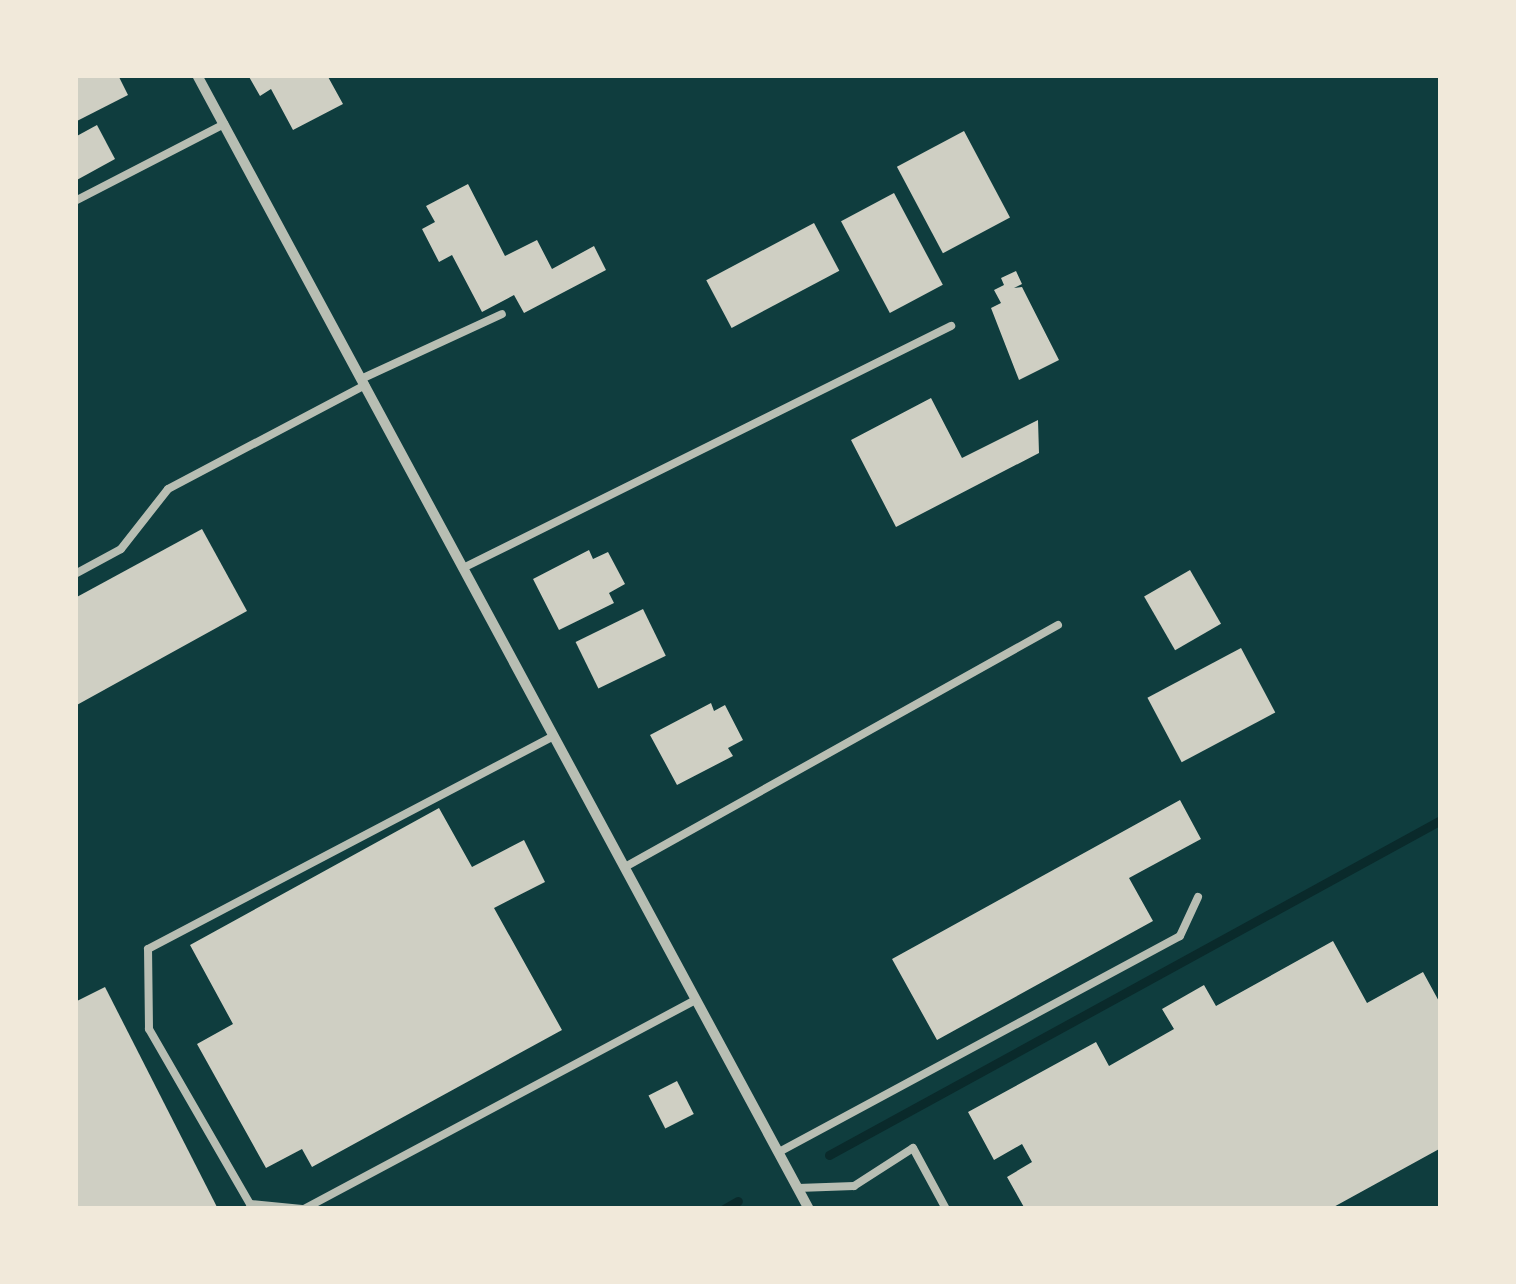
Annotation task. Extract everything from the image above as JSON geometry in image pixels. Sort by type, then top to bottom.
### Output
[{"type":"street","points":[[198,75],[809,1209]]},
{"type":"lane","points":[[75,201],[224,124]]},
{"type":"lane","points":[[75,574],[121,549],[168,489],[363,382],[502,314]]},
{"type":"lane","points":[[463,568],[951,326]]},
{"type":"lane","points":[[625,868],[1058,625]]},
{"type":"lane","points":[[554,736],[148,948],[149,1029],[250,1204],[303,1209],[696,1000]]},
{"type":"lane","points":[[778,1152],[1180,936],[1198,897]]},
{"type":"lane","points":[[798,1188],[854,1186],[914,1148],[946,1209]]},
{"type":"building","points":[[75,75],[118,75],[128,95],[75,122]]},
{"type":"building","points":[[248,75],[327,75],[343,104],[293,130],[271,89],[260,96]]},
{"type":"building","points":[[97,125],[115,159],[75,181],[75,137]]},
{"type":"building","points":[[964,131],[1010,218],[943,253],[897,167]]},
{"type":"building","points":[[468,184],[505,256],[537,240],[552,269],[594,246],[606,270],[524,313],[514,295],[482,312],[452,255],[439,262],[422,229],[435,222],[426,206]]},
{"type":"building","points":[[894,193],[943,285],[890,313],[841,221]]},
{"type":"building","points":[[814,223],[839,271],[732,328],[706,280]]},
{"type":"building","points":[[1016,271],[1022,284],[1014,288],[1022,287],[1059,360],[1019,380],[991,308],[1001,303],[994,290],[1004,285],[1001,278]]},
{"type":"building","points":[[931,398],[962,458],[1038,420],[1039,453],[896,527],[851,440]]},
{"type":"building","points":[[202,529],[247,611],[75,706],[75,598]]},
{"type":"building","points":[[589,550],[593,559],[608,552],[625,584],[609,593],[614,603],[559,630],[533,579]]},
{"type":"building","points":[[1190,570],[1221,624],[1175,650],[1144,596]]},
{"type":"building","points":[[643,609],[666,656],[598,689],[576,642]]},
{"type":"building","points":[[1241,648],[1275,712],[1182,762],[1147,698]]},
{"type":"building","points":[[711,703],[714,711],[725,705],[743,740],[728,748],[733,756],[677,785],[650,735]]},
{"type":"building","points":[[1180,800],[1201,839],[1129,878],[1153,921],[937,1040],[892,959]]},
{"type":"building","points":[[439,808],[472,867],[524,840],[545,882],[494,908],[562,1030],[312,1167],[302,1149],[266,1168],[197,1044],[233,1024],[190,945]]},
{"type":"building","points":[[1333,941],[1367,1003],[1423,972],[1441,1005],[1441,1148],[1330,1209],[1025,1209],[1007,1177],[1032,1162],[1022,1144],[994,1160],[968,1112],[1096,1042],[1109,1066],[1174,1029],[1162,1009],[1204,985],[1216,1006]]},
{"type":"building","points":[[105,987],[218,1209],[75,1209],[75,1002]]},
{"type":"building","points":[[677,1081],[694,1114],[665,1128],[648,1096]]},
{"type":"waterway","points":[[829,1155],[1441,820]]},
{"type":"waterway","points":[[724,1209],[738,1201]]}]
